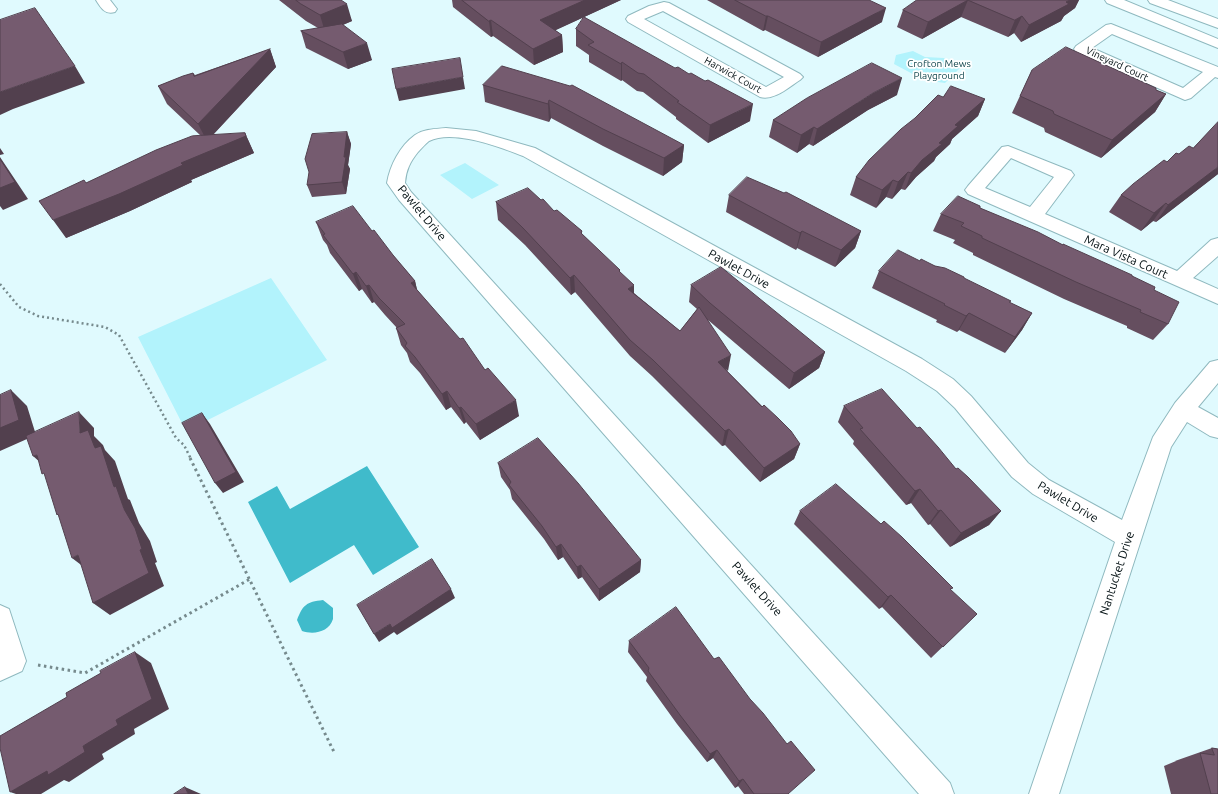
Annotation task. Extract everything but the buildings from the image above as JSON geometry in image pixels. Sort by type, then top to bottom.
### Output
[{"type":"street","points":[[1112,0],[1218,44]]},
{"type":"street","points":[[1155,0],[1218,24]]},
{"type":"street","name":"Harwick Court","points":[[664,3],[698,25],[795,77],[766,94],[633,19],[664,3]]},
{"type":"street","name":"Vineyard Court","points":[[1111,28],[1216,72],[1185,94],[1081,49],[1111,28]]},
{"type":"street","name":"Pawlet Drive","points":[[939,794],[405,196],[396,183],[401,161],[423,137],[443,132],[455,132],[505,143],[529,152],[914,365],[945,386],[963,402],[1020,470],[1036,483],[1129,537]]},
{"type":"street","name":"Mara Vista Court","points":[[1033,216],[1065,175],[1008,151],[974,190],[1033,216],[1218,297]]},
{"type":"street","points":[[1179,280],[1218,245]]},
{"type":"street","name":"Nantucket Drive","points":[[1044,794],[1161,444],[1183,409],[1218,368]]},
{"type":"street","points":[[1183,409],[1218,429]]},
{"type":"street","points":[[0,618],[6,664]]},
{"type":"path","points":[[0,284],[19,307],[38,316],[105,326],[119,334],[176,438],[184,445],[335,754]]},
{"type":"path","points":[[6,664],[85,673],[250,579]]},
{"type":"green space","name":"Crofton Mews Playground","points":[[913,51],[925,57],[944,58],[961,67],[945,83],[924,80],[894,64],[896,55]]},
{"type":"green space","points":[[465,163],[499,185],[472,199],[440,175]]},
{"type":"green space","points":[[271,278],[327,360],[186,431],[138,337]]},
{"type":"shaded area","points":[[367,466],[419,547],[373,575],[354,545],[290,583],[248,502],[277,486],[290,509]]},
{"type":"shaded area","points":[[323,600],[333,608],[333,619],[331,623],[325,630],[311,633],[302,631],[297,620],[303,608],[309,603]]}]
